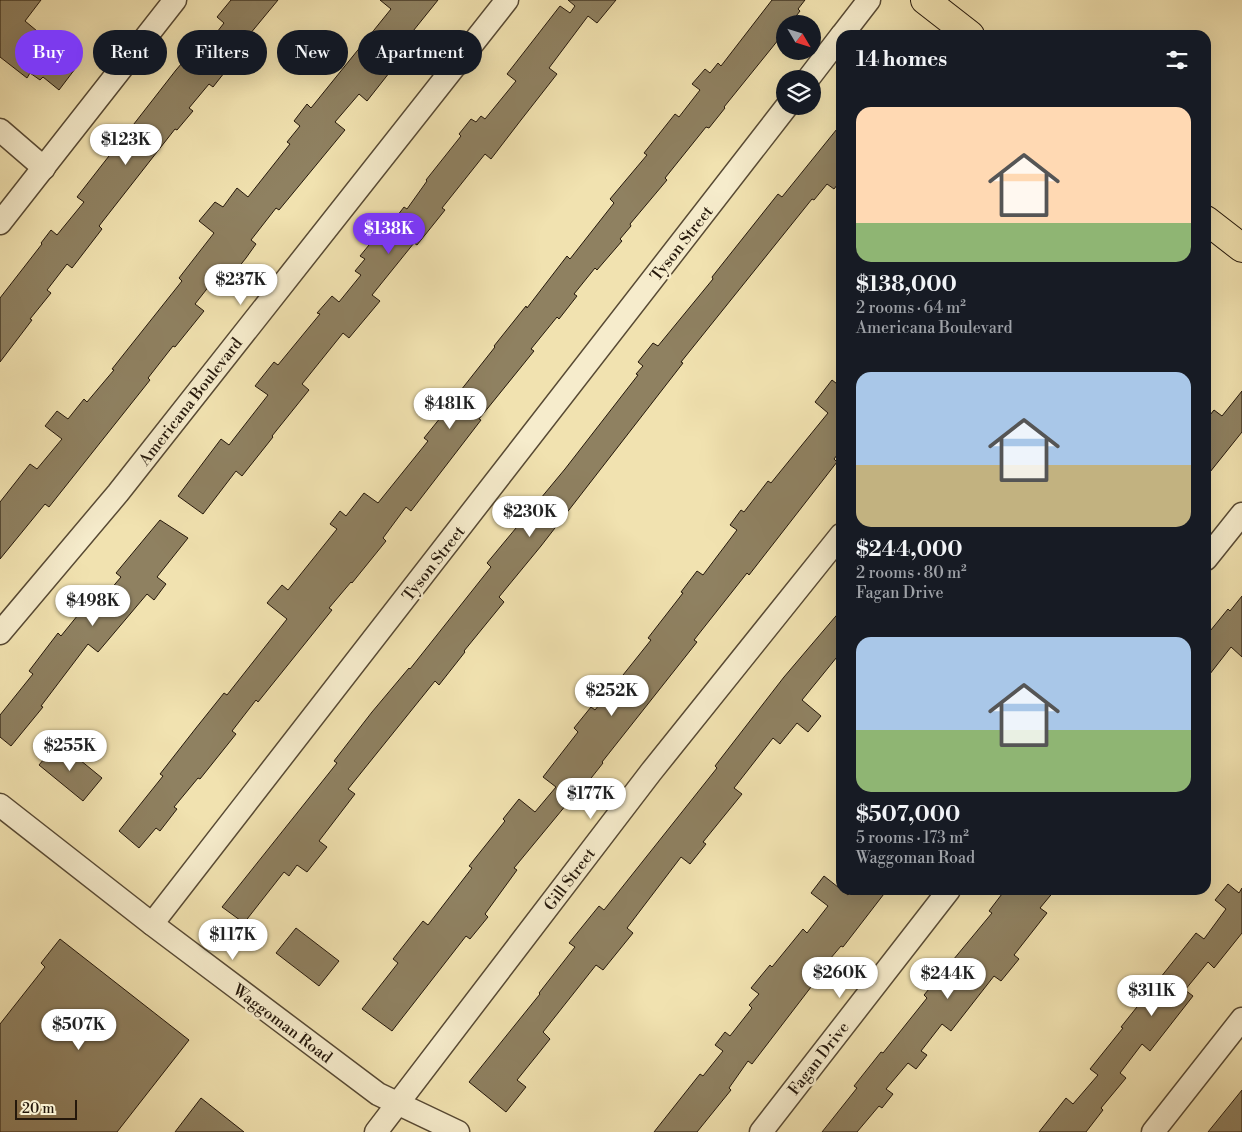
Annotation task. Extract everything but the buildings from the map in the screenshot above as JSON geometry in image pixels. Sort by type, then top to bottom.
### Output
[{"type":"main road","points":[[925,0],[964,30]]},
{"type":"main road","points":[[1211,224],[1242,248]]},
{"type":"street","points":[[0,223],[175,0]]},
{"type":"street","name":"Americana Boulevard","points":[[0,633],[118,493],[507,0]]},
{"type":"street","points":[[846,30],[869,0]]},
{"type":"street","points":[[815,70],[836,44]]},
{"type":"street","name":"Tyson Street","points":[[152,924],[780,115]]},
{"type":"street","points":[[0,130],[44,168]]},
{"type":"street","points":[[1211,553],[1242,514]]},
{"type":"street","name":"Gill Street","points":[[376,1132],[651,772],[836,542]]},
{"type":"street","name":"Waggoman Road","points":[[0,805],[152,924],[378,1094],[458,1132]]},
{"type":"street","name":"Fagan Drive","points":[[761,1132],[944,895]]},
{"type":"street","points":[[1153,1132],[1242,1019]]}]
